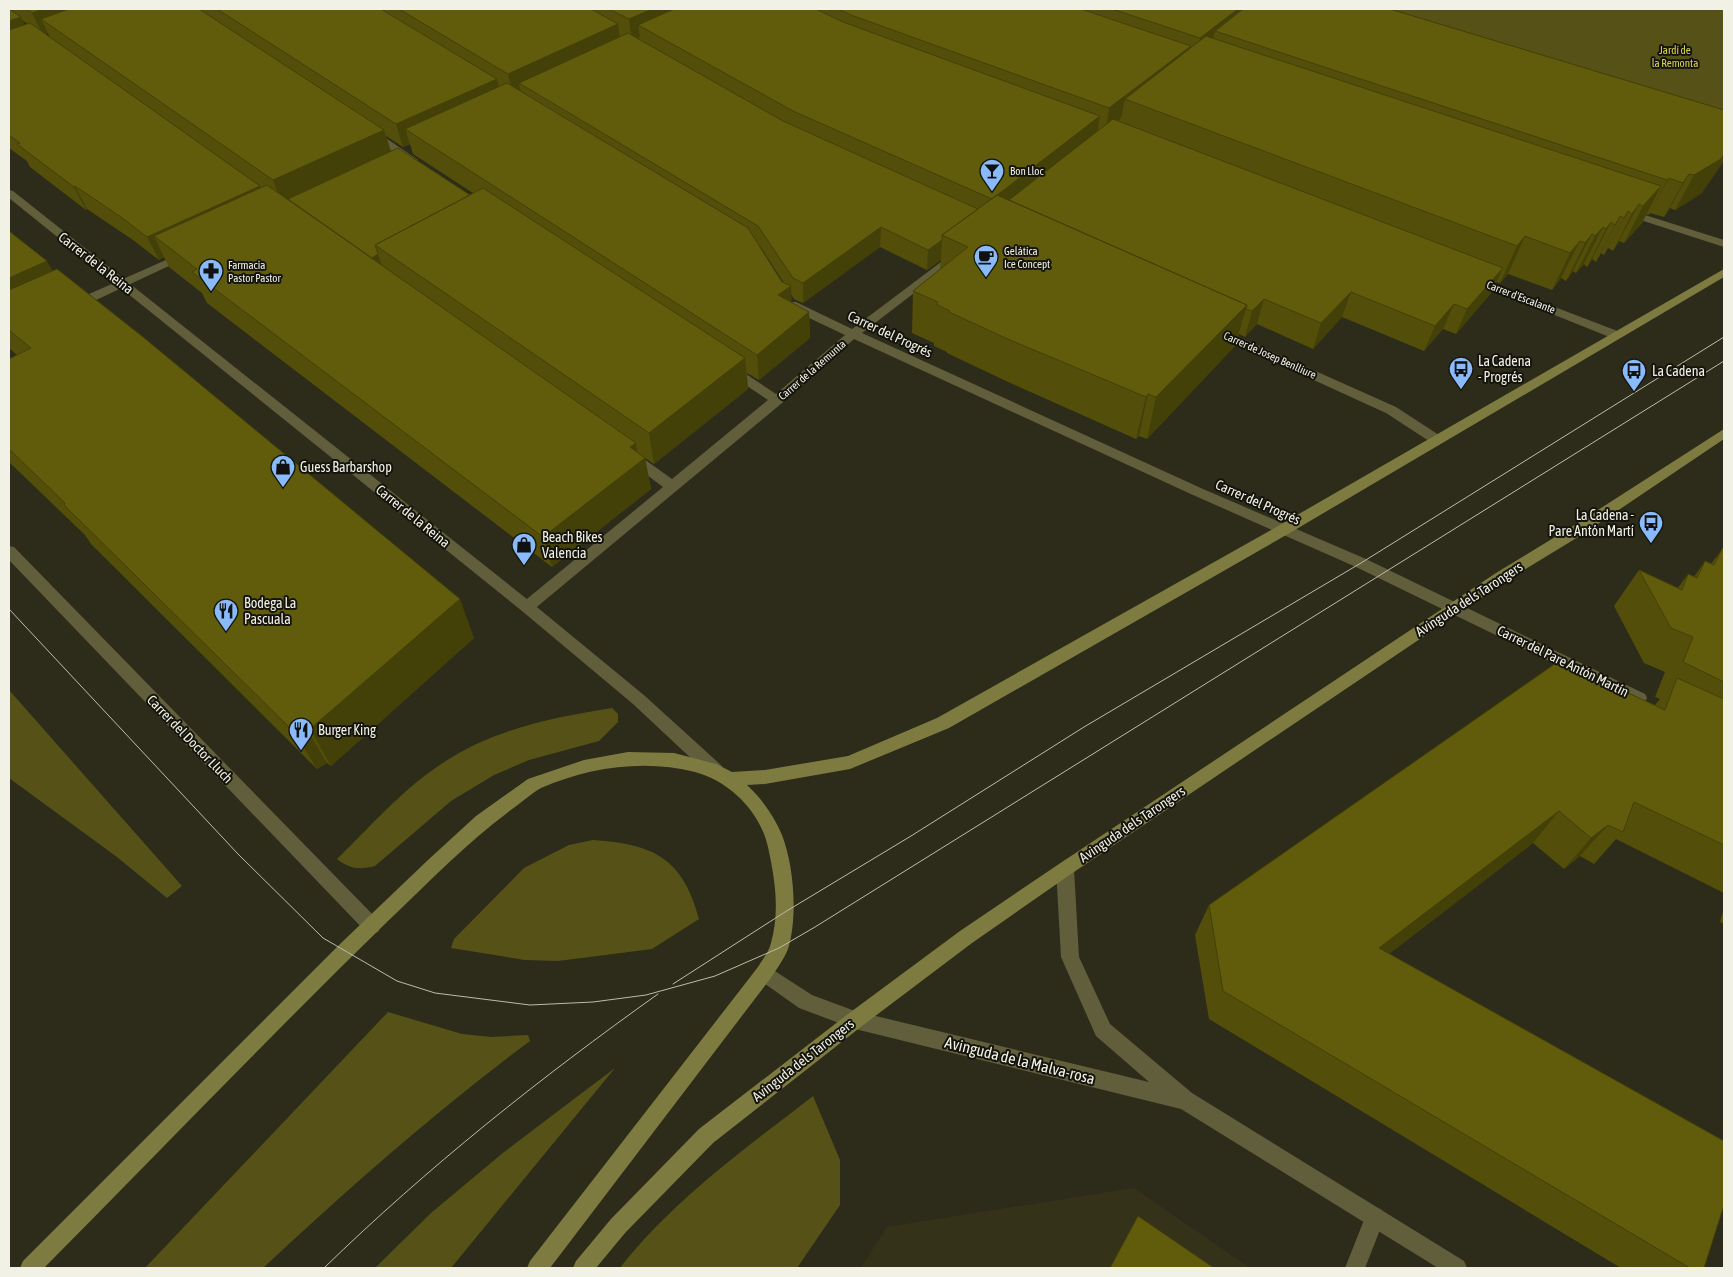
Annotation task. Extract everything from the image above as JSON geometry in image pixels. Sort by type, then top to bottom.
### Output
[{"type":"main road","points":[[30,1268],[372,926],[482,821],[534,784],[584,767],[628,759],[674,760],[723,775],[766,777],[850,762],[943,723],[1284,530],[1724,272]]},
{"type":"main road","name":"Avinguda dels Tarongers","points":[[583,1268],[618,1226],[706,1136],[855,1020],[966,937],[1457,608],[1724,433]]},
{"type":"main road","points":[[537,1268],[764,973],[779,948],[785,912],[783,878],[774,837],[755,803],[723,775]]},
{"type":"street","points":[[361,126],[426,169]]},
{"type":"street","name":"Carrer de la Reina","points":[[9,193],[527,607],[639,700],[723,775]]},
{"type":"street","points":[[1618,210],[1724,244]]},
{"type":"street","name":"Carrer de la Remunta","points":[[527,607],[777,400],[853,334],[968,247]]},
{"type":"street","points":[[61,312],[193,250]]},
{"type":"street","name":"Carrer d'Escalante","points":[[1467,276],[1616,335]]},
{"type":"street","name":"Carrer del Progrés","points":[[784,296],[789,303],[853,334],[1457,608]]},
{"type":"street","name":"Carrer de Josep Benlliure","points":[[1207,327],[1391,410],[1436,440]]},
{"type":"street","points":[[720,362],[777,400]]},
{"type":"street","points":[[624,452],[672,486]]},
{"type":"street","name":"Carrer del Doctor Lluch","points":[[9,551],[372,926]]},
{"type":"street","name":"Carrer del Pare Antón Martín","points":[[1457,608],[1654,705]]},
{"type":"street","name":"Avinguda de la Malva-rosa","points":[[1065,869],[1070,957],[1103,1030],[1185,1100],[1457,1268]]},
{"type":"street","name":"Avinguda de la Malva-rosa","points":[[764,973],[806,1002],[855,1020],[1185,1100]]},
{"type":"street","points":[[1355,1268],[1375,1217]]},
{"type":"shaded area","points":[[1134,1188],[1250,1268],[861,1268],[887,1227]]},
{"type":"green space","name":"Jardí de la Remonta","points":[[1352,9],[1724,9],[1724,121]]},
{"type":"green space","points":[[9,690],[182,886],[167,898],[117,857],[9,778]]},
{"type":"green space","points":[[612,708],[618,714],[618,722],[599,741],[529,760],[494,775],[451,801],[375,866],[355,868],[337,859],[410,788],[457,754],[521,727],[566,716]]},
{"type":"green space","points":[[593,840],[633,845],[662,858],[674,868],[684,881],[699,919],[652,949],[558,961],[525,960],[451,948],[454,939],[524,868],[569,845]]},
{"type":"green space","points":[[388,1012],[462,1034],[492,1037],[528,1035],[530,1041],[394,1151],[263,1268],[145,1268]]},
{"type":"green space","points":[[615,1068],[451,1268],[375,1268],[431,1213],[504,1152]]},
{"type":"green space","points":[[813,1096],[840,1160],[840,1205],[797,1268],[620,1268],[641,1243],[686,1198]]},
{"type":"building","points":[[9,9],[21,17],[9,21]]},
{"type":"building","points":[[26,9],[43,9],[32,13]]},
{"type":"building","points":[[69,9],[199,9],[384,130],[273,180],[41,19]]},
{"type":"building","points":[[217,9],[381,9],[497,79],[396,124]]},
{"type":"building","points":[[399,9],[591,9],[618,24],[508,74]]},
{"type":"building","points":[[609,9],[652,9],[629,19]]},
{"type":"building","points":[[674,9],[816,9],[843,22],[1100,116],[992,199],[793,111],[638,25]]},
{"type":"building","points":[[838,9],[1081,9],[1191,46],[1109,108]]},
{"type":"building","points":[[1112,9],[1238,9],[1200,38]]},
{"type":"building","points":[[1243,9],[1390,9],[1724,110],[1724,154],[1721,159],[1694,175],[1689,174],[1683,183],[1669,178],[1667,180],[1215,31]]},
{"type":"building","points":[[30,23],[260,186],[147,237],[121,217],[74,187],[17,144],[20,143],[9,135],[9,30]]},
{"type":"building","points":[[628,33],[783,121],[978,209],[942,235],[942,240],[928,250],[881,227],[803,283],[793,278],[758,226],[519,83]]},
{"type":"building","points":[[1206,36],[1661,186],[1643,206],[1639,204],[1632,214],[1628,211],[1624,218],[1620,216],[1615,225],[1611,222],[1606,229],[1603,227],[1595,236],[1592,234],[1585,243],[1580,241],[1570,253],[1525,236],[1517,246],[1125,99]]},
{"type":"building","points":[[507,83],[748,228],[782,282],[791,286],[778,295],[809,312],[757,355],[405,129]]},
{"type":"building","points":[[1113,119],[1503,268],[1467,309],[1454,304],[1435,326],[1351,292],[1321,323],[1264,299],[1252,311],[1246,309],[1247,305],[1009,200]]},
{"type":"building","points":[[398,148],[470,195],[375,245],[378,254],[372,258],[288,199]]},
{"type":"building","points":[[267,185],[636,443],[630,447],[645,458],[543,537],[192,272],[197,269],[154,236]]},
{"type":"building","points":[[483,188],[745,358],[649,433],[375,245]]},
{"type":"building","points":[[997,195],[1247,305],[1156,397],[1148,394],[1146,397],[1010,340],[949,312],[936,304],[938,302],[913,291],[968,247],[942,235]]},
{"type":"building","points":[[9,231],[47,261],[9,278]]},
{"type":"building","points":[[57,269],[143,337],[460,599],[310,729],[305,726],[295,733],[9,449],[9,359],[31,348],[9,330],[9,290]]},
{"type":"building","points":[[1724,547],[1724,682],[1683,662],[1693,637],[1671,628],[1639,570],[1682,590],[1688,574],[1697,578],[1705,561],[1714,565]]},
{"type":"building","points":[[1559,661],[1665,710],[1677,678],[1724,699],[1724,845],[1634,802],[1623,832],[1608,825],[1591,838],[1559,811],[1379,948],[1724,1141],[1724,1205],[1704,1268],[1690,1268],[1223,991],[1209,905]]},
{"type":"building","points":[[1138,1216],[1214,1268],[1110,1268]]},
{"type":"tram line","points":[[673,984],[785,912],[911,836],[1084,727],[1361,563],[1724,337]]},
{"type":"tram line","points":[[9,609],[238,854],[323,938],[397,981],[435,993],[530,1005],[593,1002],[646,995],[715,976],[779,948],[815,927],[1724,361]]},
{"type":"tram line","points":[[324,1268],[403,1194],[444,1159],[528,1091],[658,994]]},
{"type":"place","name":"Bon Lloc","points":[[992,192]]},
{"type":"place","name":"Gelática Ice Concept","points":[[986,278]]},
{"type":"place","name":"Farmacia Pastor Pastor","points":[[211,292]]},
{"type":"place","name":"La Cadena - Progrés","points":[[1461,390]]},
{"type":"place","name":"La Cadena","points":[[1634,392]]},
{"type":"place","name":"Guess Barbarshop","points":[[283,488]]},
{"type":"place","name":"La Cadena - Pare Antón Martí","points":[[1651,544]]},
{"type":"place","name":"Beach Bikes Valencia","points":[[524,566]]},
{"type":"place","name":"Bodega La Pascuala","points":[[226,632]]},
{"type":"place","name":"Burger King","points":[[301,751]]}]
